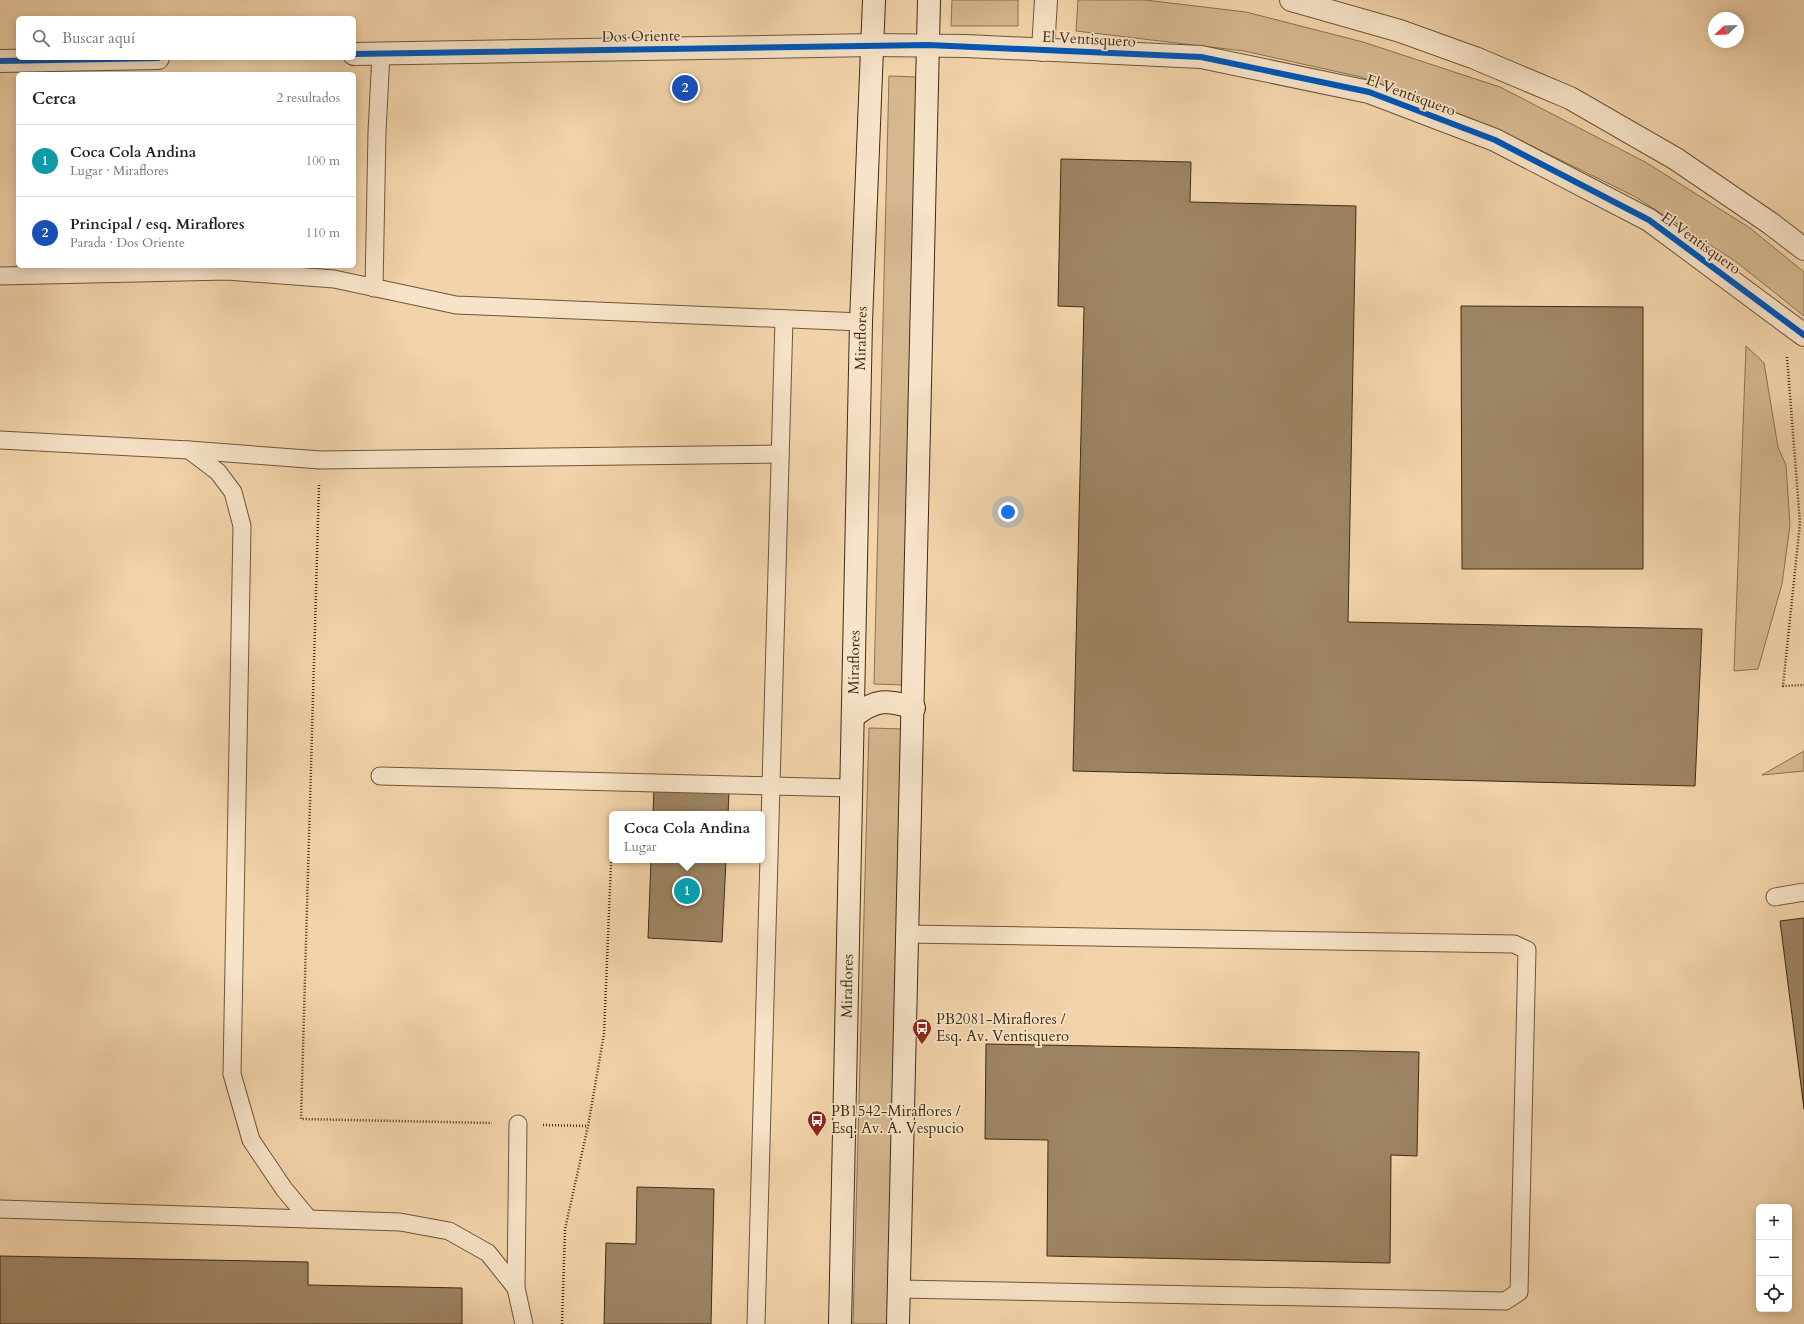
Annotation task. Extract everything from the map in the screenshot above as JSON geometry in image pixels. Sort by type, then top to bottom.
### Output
[{"type":"main road","name":"Miraflores","points":[[840,1324],[862,322],[874,0]]},
{"type":"main road","points":[[898,1324],[906,934],[914,708],[928,0]]},
{"type":"main road","points":[[1043,50],[1046,0]]},
{"type":"main road","points":[[1291,0],[1400,31],[1475,58],[1570,98],[1676,159],[1804,249]]},
{"type":"main road","name":"Dos Oriente","points":[[356,54],[928,45]]},
{"type":"main road","name":"El Ventisquero","points":[[928,45],[1201,57],[1369,92],[1495,140],[1649,220],[1804,335]]},
{"type":"main road","points":[[0,61],[53,60]]},
{"type":"main road","points":[[1783,233],[1804,236]]},
{"type":"main road","points":[[853,717],[865,707],[878,703],[895,702],[914,708]]},
{"type":"lane","points":[[374,288],[376,132],[381,54]]},
{"type":"lane","points":[[0,276],[227,271],[334,279],[456,305],[862,322]]},
{"type":"lane","points":[[756,1324],[784,319]]},
{"type":"lane","points":[[0,440],[189,450],[320,460],[780,454]]},
{"type":"lane","points":[[189,450],[218,472],[233,492],[242,526],[232,1074],[251,1140],[284,1189],[309,1219]]},
{"type":"lane","points":[[380,776],[851,788]]},
{"type":"lane","points":[[1776,896],[1804,892]]},
{"type":"lane","points":[[899,1289],[1505,1301],[1520,1292],[1527,950],[1514,944],[906,934]]},
{"type":"lane","points":[[518,1124],[516,1288],[524,1324]]},
{"type":"lane","points":[[0,1209],[400,1222],[449,1231],[488,1253],[516,1288]]},
{"type":"path","points":[[1783,319],[1800,523],[1783,686],[1804,685]]},
{"type":"path","points":[[320,460],[301,1118],[588,1126]]},
{"type":"path","points":[[1800,523],[1804,520]]},
{"type":"path","points":[[562,1324],[565,1229],[588,1126],[604,1034],[611,863]]},
{"type":"shaded area","points":[[952,0],[1018,0],[1018,26],[951,26]]},
{"type":"shaded area","points":[[1078,0],[1145,0],[1246,12],[1363,42],[1500,87],[1647,163],[1750,228],[1804,272],[1804,316],[1735,261],[1634,196],[1491,126],[1361,77],[1244,51],[1076,31]]},
{"type":"shaded area","points":[[889,76],[918,77],[904,685],[874,684]]},
{"type":"shaded area","points":[[1746,346],[1764,363],[1778,447],[1786,465],[1790,525],[1782,584],[1758,669],[1734,671]]},
{"type":"shaded area","points":[[869,728],[904,729],[888,1324],[853,1324]]},
{"type":"shaded area","points":[[1804,751],[1804,771],[1762,775]]},
{"type":"building","points":[[1061,159],[1191,162],[1190,202],[1356,206],[1348,622],[1702,629],[1695,786],[1073,771],[1084,307],[1058,306]]},
{"type":"building","points":[[1461,306],[1643,307],[1643,569],[1462,569]]},
{"type":"building","points":[[654,787],[729,791],[728,811],[653,811]]},
{"type":"building","points":[[651,863],[726,863],[722,942],[648,938]]},
{"type":"building","points":[[1804,918],[1804,1109],[1780,921]]},
{"type":"building","points":[[986,1044],[1419,1052],[1417,1156],[1391,1155],[1390,1263],[1047,1256],[1048,1140],[985,1139]]},
{"type":"building","points":[[637,1187],[714,1189],[711,1324],[604,1324],[606,1243],[636,1244]]},
{"type":"building","points":[[0,1256],[308,1262],[308,1285],[462,1288],[462,1324],[0,1324]]},
{"type":"cycle path","points":[[356,54],[928,45],[1201,57],[1369,92],[1495,140],[1649,220],[1804,335]]},
{"type":"cycle path","points":[[0,61],[53,60]]},
{"type":"place","name":"Principal / esq. Miraflores","points":[[685,88]]},
{"type":"place","name":"Coca Cola Andina","points":[[687,891]]},
{"type":"place","name":"PB2081-Miraflores / Esq. Av. Ventisquero","points":[[922,1045]]},
{"type":"place","name":"PB1542-Miraflores / Esq. Av. A. Vespucio","points":[[817,1137]]}]
